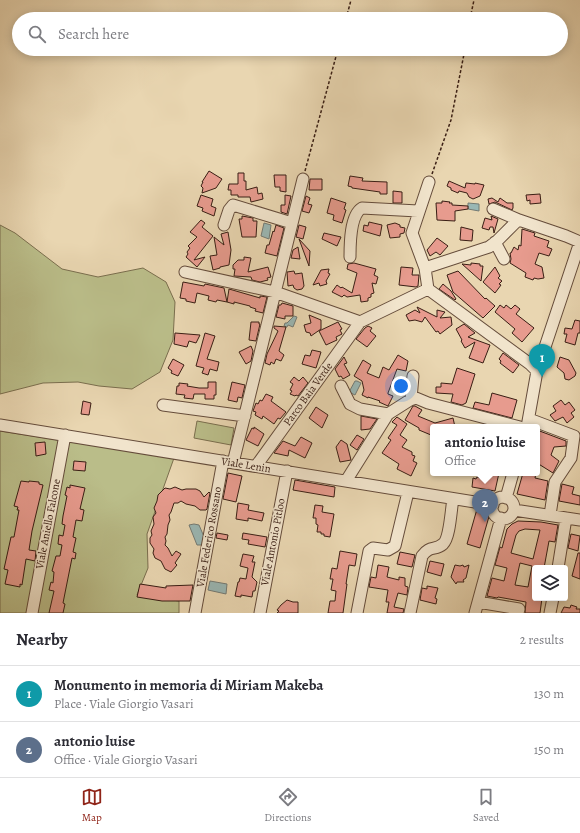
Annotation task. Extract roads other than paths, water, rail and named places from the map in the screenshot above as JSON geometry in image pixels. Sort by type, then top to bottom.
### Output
[{"type":"street","points":[[228,462],[245,416],[302,179]]},
{"type":"street","points":[[429,182],[418,210],[412,233],[425,268],[428,289],[530,364],[537,372]]},
{"type":"street","points":[[224,225],[232,205],[292,223]]},
{"type":"street","points":[[350,257],[351,236],[356,214],[359,210],[362,208],[418,210]]},
{"type":"street","points":[[493,209],[580,242],[537,372],[528,423]]},
{"type":"street","points":[[425,268],[489,247],[519,220]]},
{"type":"street","points":[[495,242],[504,259]]},
{"type":"street","points":[[185,272],[275,292],[360,322]]},
{"type":"street","name":"Parco Baia Verde","points":[[256,466],[360,322],[428,289]]},
{"type":"street","points":[[411,399],[413,376]]},
{"type":"street","points":[[341,386],[350,404],[360,408],[388,414]]},
{"type":"street","points":[[346,481],[388,414],[411,399],[416,398],[509,424]]},
{"type":"street","points":[[163,405],[245,416]]},
{"type":"street","name":"Viale Lenin","points":[[0,425],[493,505]]},
{"type":"street","points":[[540,426],[574,436],[571,458],[555,482],[550,515]]},
{"type":"street","name":"Viale Aniello Falcone","points":[[32,613],[65,435]]},
{"type":"street","name":"Viale Federico Rossano","points":[[195,613],[228,462]]},
{"type":"street","name":"Viale Antonio Pitloo","points":[[260,613],[287,471]]},
{"type":"street","points":[[506,498],[513,476]]},
{"type":"street","points":[[357,613],[369,551],[373,548],[388,550],[395,546],[408,492]]},
{"type":"street","points":[[498,498],[506,498],[512,503],[514,510],[510,516],[501,518],[494,514],[493,505],[495,500],[498,498]]},
{"type":"street","points":[[410,613],[422,556],[426,551],[438,547],[446,540],[453,499]]},
{"type":"street","points":[[514,510],[580,520]]},
{"type":"street","points":[[475,613],[501,518]]},
{"type":"street","points":[[558,565],[566,518]]},
{"type":"street","points":[[550,613],[552,601]]},
{"type":"street","points":[[478,602],[519,609],[518,613]]},
{"type":"water","points":[[468,203],[479,204],[479,211],[468,209]]},
{"type":"water","points":[[264,223],[271,225],[269,239],[261,236]]},
{"type":"water","points":[[294,316],[297,317],[293,327],[288,325],[287,327],[284,326],[285,323],[287,323]]},
{"type":"water","points":[[355,381],[361,383],[355,395],[349,392]]},
{"type":"water","points":[[189,525],[199,525],[205,539],[204,545],[197,545]]},
{"type":"water","points":[[210,581],[227,584],[226,594],[208,590]]},
{"type":"place","name":"Monumento in memoria di Miriam Makeba","points":[[542,377]]},
{"type":"place","name":"antonio luise","points":[[485,522]]}]
